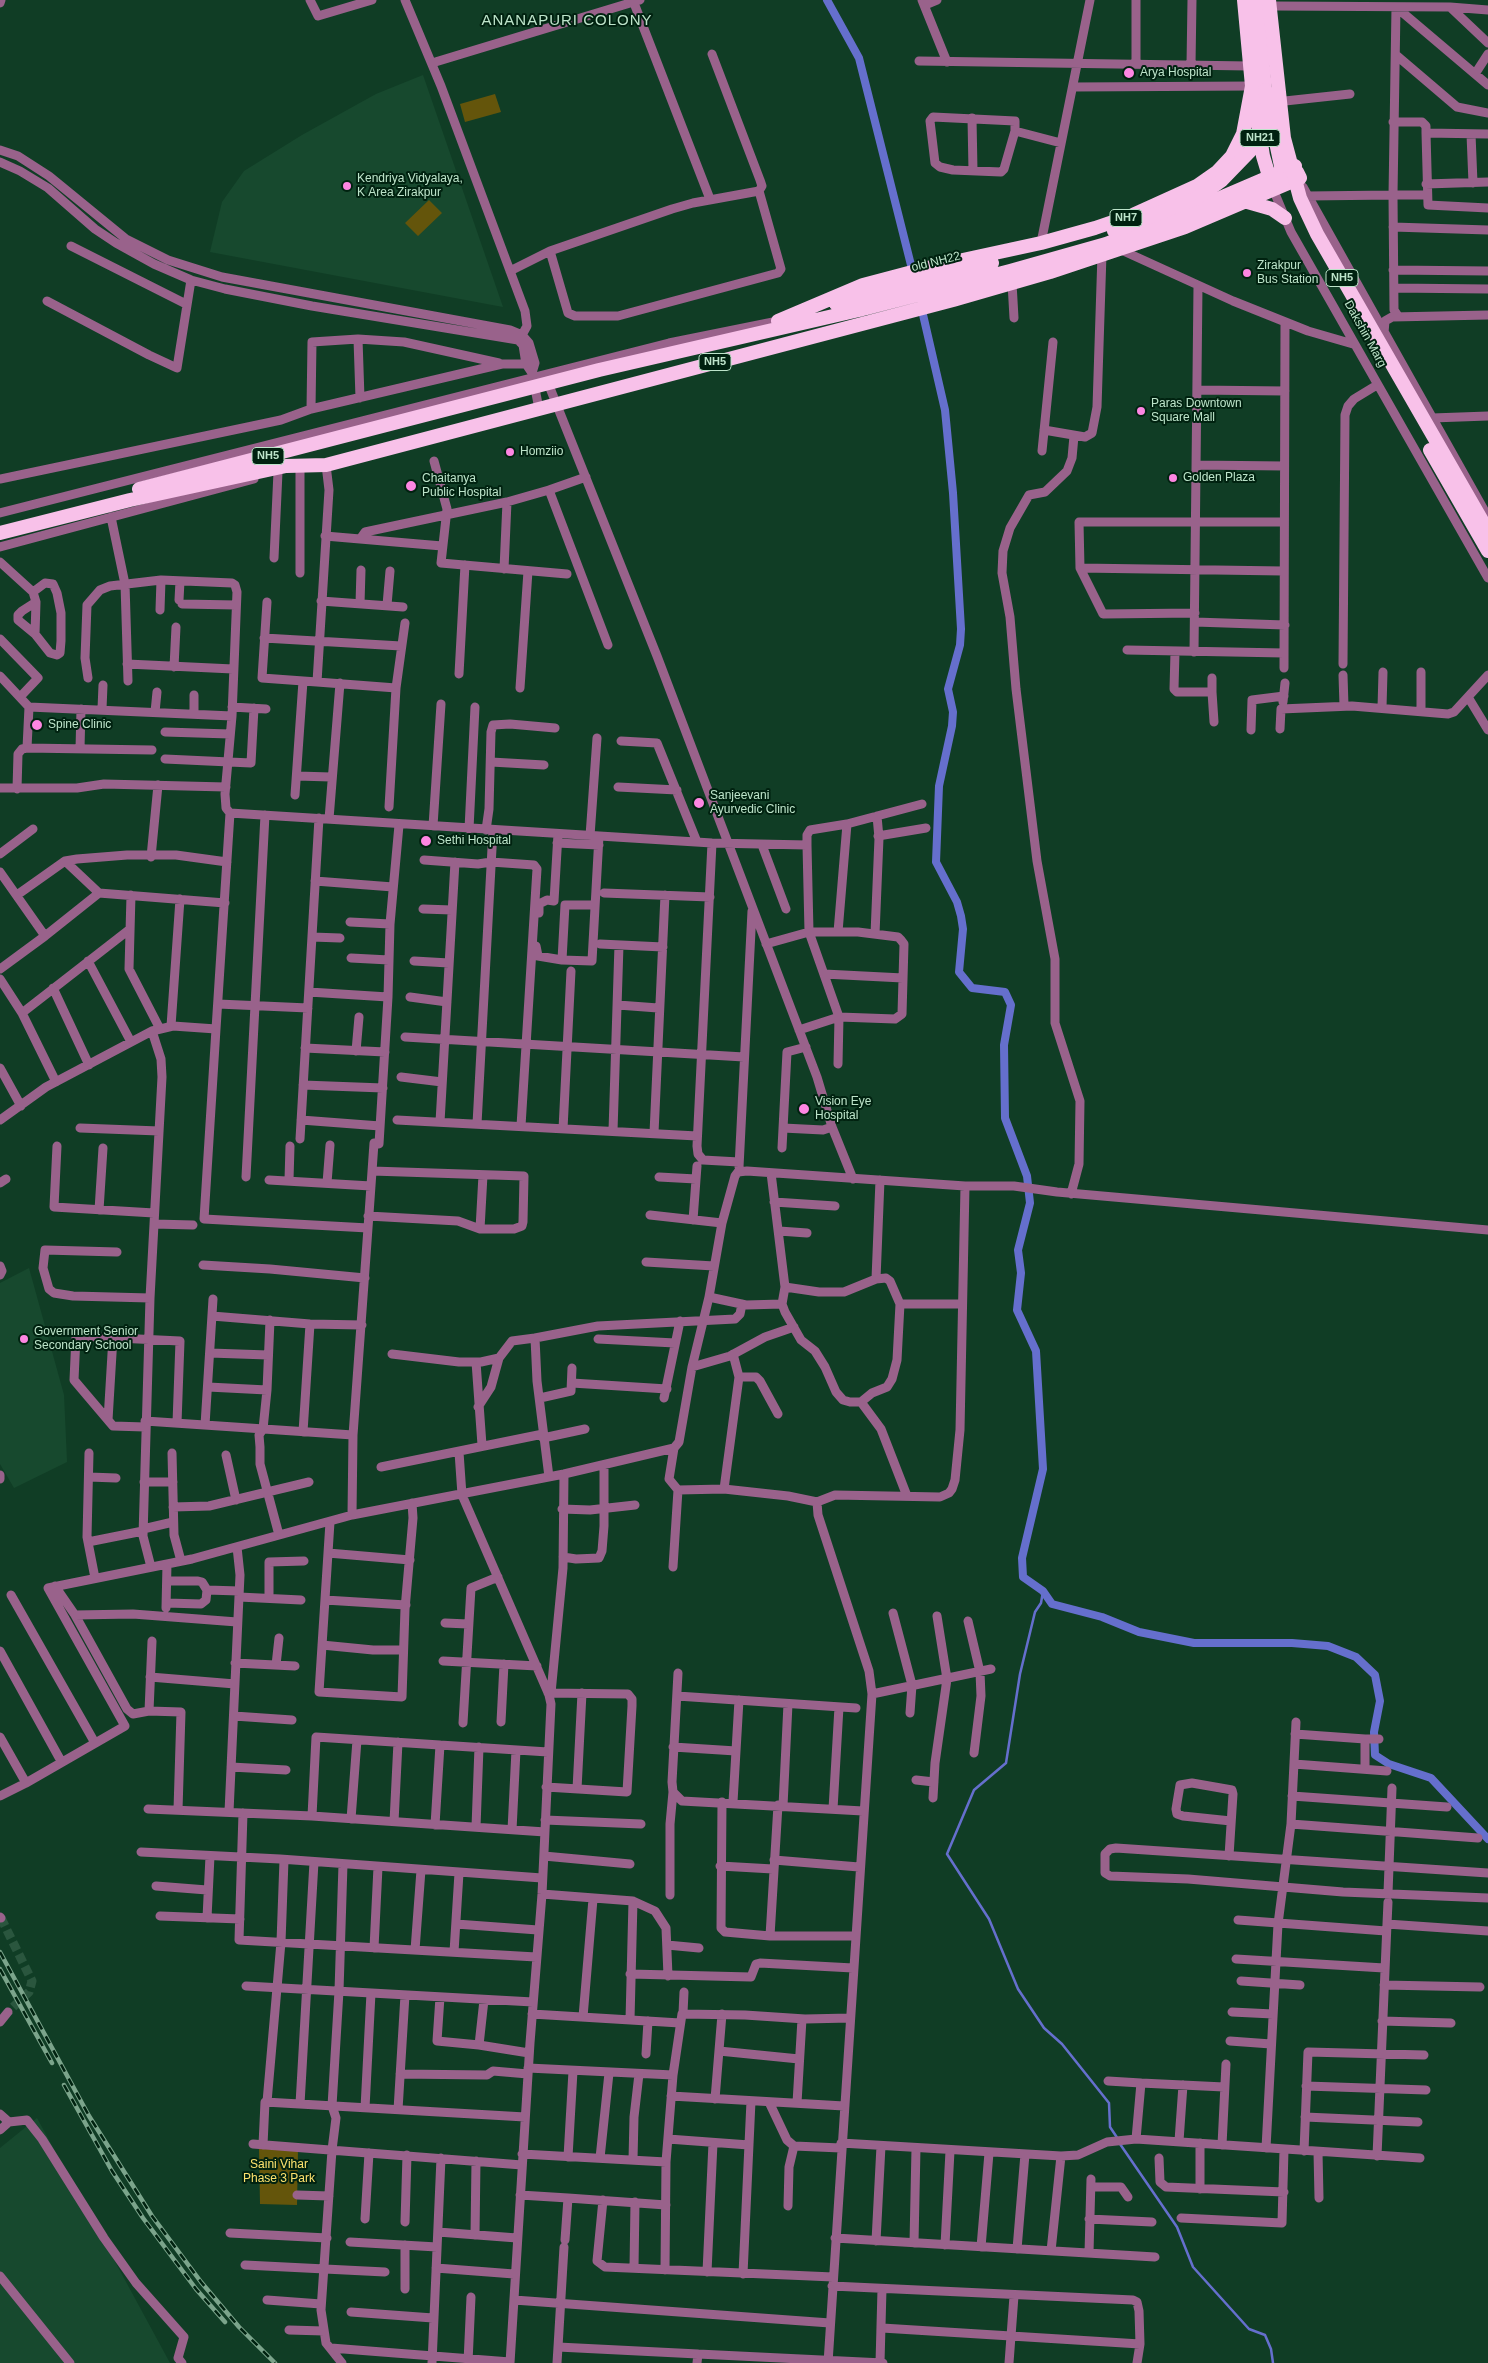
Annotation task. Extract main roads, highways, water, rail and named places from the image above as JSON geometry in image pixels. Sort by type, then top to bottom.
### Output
[{"type":"highway","name":"Dakshin Marg","points":[[1244,0],[1250,66],[1259,88],[1292,205],[1481,553]]},
{"type":"highway","name":"NH5","points":[[1257,0],[1259,88]]},
{"type":"highway","name":"Dakshin Marg","points":[[1273,2],[1284,138],[1300,198],[1317,234],[1488,531]]},
{"type":"highway","points":[[1244,201],[1271,183],[1297,172],[1285,101],[1273,2]]},
{"type":"highway","name":"Dakshin Marg","points":[[1259,88],[1263,156],[1271,183]]},
{"type":"highway","name":"old NH22","points":[[936,278],[1114,231],[1197,198],[1222,180],[1254,147],[1264,124],[1259,88]]},
{"type":"highway","name":"NH7","points":[[774,326],[869,301],[1041,243],[1133,215],[1197,186],[1217,172],[1232,156],[1243,134],[1259,88]]},
{"type":"highway","name":"NH5","points":[[0,533],[130,500],[288,468],[326,465],[558,404],[936,278],[1106,244],[1271,183]]},
{"type":"highway","name":"NH5","points":[[0,524],[537,380],[774,326],[869,301],[944,302],[1012,283],[1185,228],[1244,201]]},
{"type":"highway","points":[[1244,201],[1272,209],[1285,218]]},
{"type":"waterway","points":[[827,0],[859,58],[913,273]]},
{"type":"waterway","points":[[921,306],[945,410],[953,493],[961,629],[960,645],[948,689],[953,712],[952,726],[939,786],[936,862],[957,902],[961,916],[963,929],[959,972],[972,988],[1005,992],[1011,1005],[1004,1045],[1005,1118],[1027,1176],[1030,1203],[1018,1250],[1021,1273],[1017,1310],[1036,1351],[1043,1469],[1022,1558],[1023,1577],[1043,1591],[1052,1604],[1102,1617],[1139,1632],[1194,1643],[1292,1643],[1328,1646],[1356,1657],[1375,1675],[1380,1701],[1374,1732],[1375,1755],[1389,1764],[1431,1778],[1488,1839]]},
{"type":"waterway","points":[[1043,1591],[1041,1603],[1035,1612],[1020,1674],[1006,1763],[974,1790],[947,1854],[989,1919],[1018,1989],[1044,2028],[1062,2044],[1109,2103],[1110,2127],[1118,2139]]},
{"type":"waterway","points":[[1120,2144],[1177,2227],[1193,2267],[1249,2329],[1265,2335],[1271,2349],[1273,2363]]},
{"type":"tunnel","points":[[1,1918],[32,1981],[29,1992],[8,2012]]},
{"type":"railway","points":[[0,1952],[89,2116],[152,2216],[201,2282],[239,2327],[275,2363]]},
{"type":"railway","points":[[0,1969],[52,2063]]},
{"type":"railway","points":[[64,2085],[112,2171],[143,2218],[196,2289],[225,2322]]},
{"type":"place","name":"Arya Hospital","points":[[1129,73]]},
{"type":"place","name":"Kendriya Vidyalaya, K Area Zirakpur","points":[[347,186]]},
{"type":"place","name":"Zirakpur Bus Station","points":[[1247,273]]},
{"type":"place","name":"Paras Downtown Square Mall","points":[[1141,411]]},
{"type":"place","name":"Homziio","points":[[510,452]]},
{"type":"place","name":"Golden Plaza","points":[[1173,478]]},
{"type":"place","name":"Chaitanya Public Hospital","points":[[411,486]]},
{"type":"place","name":"Spine Clinic","points":[[37,725]]},
{"type":"place","name":"Sanjeevani Ayurvedic Clinic","points":[[699,803]]},
{"type":"place","name":"Sethi Hospital","points":[[426,841]]},
{"type":"place","name":"Vision Eye Hospital","points":[[804,1109]]},
{"type":"place","name":"Government Senior Secondary School","points":[[24,1339]]},
{"type":"district","name":"ANANAPURI COLONY","points":[[567,21]]},
{"type":"park label","name":"Saini Vihar Phase 3 Park","points":[[279,2172]]}]
